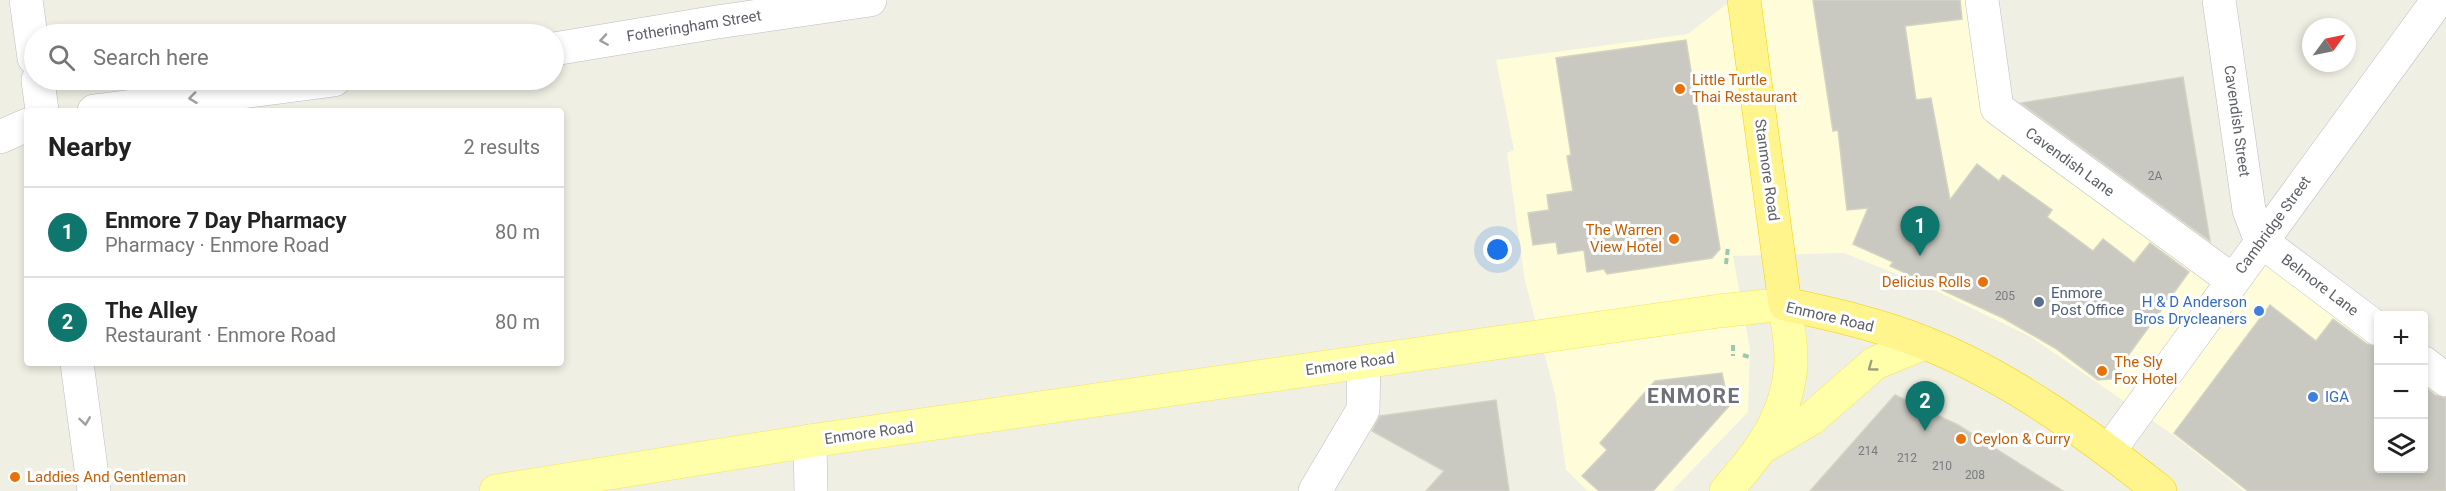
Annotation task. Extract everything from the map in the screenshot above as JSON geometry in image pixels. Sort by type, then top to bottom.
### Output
[{"type":"highway","name":"Stanmore Road","points":[[1744,0],[1785,304]]},
{"type":"highway","name":"Enmore Road","points":[[1785,304],[1848,318],[1924,343],[1954,356],[2030,398],[2109,451],[2160,491]]},
{"type":"main road","name":"Enmore Road","points":[[496,491],[810,441],[1719,310],[1785,304]]},
{"type":"main road","points":[[1736,488],[1764,446],[1779,416],[1791,363],[1785,304]]},
{"type":"main road","points":[[1764,446],[1812,418],[1875,363],[1924,343]]},
{"type":"street","points":[[26,0],[29,24]]},
{"type":"street","name":"Fotheringham Street","points":[[564,47],[870,0]]},
{"type":"street","name":"Cavendish Lane","points":[[1982,0],[1996,108],[2232,280]]},
{"type":"street","name":"Cavendish Street","points":[[2219,0],[2250,210],[2261,241]]},
{"type":"street","name":"Cambridge Street","points":[[2109,451],[2438,0]]},
{"type":"street","points":[[39,90],[42,108]]},
{"type":"street","points":[[117,108],[257,90]]},
{"type":"street","points":[[0,137],[24,126]]},
{"type":"street","name":"Belmore Lane","points":[[2261,241],[2374,325]]},
{"type":"street","points":[[1315,491],[1363,410],[1364,362]]},
{"type":"street","points":[[2427,365],[2446,380]]},
{"type":"street","points":[[77,366],[94,491]]},
{"type":"street","points":[[810,441],[811,491]]},
{"type":"path","points":[[1726,264],[1728,247]]},
{"type":"path","points":[[1733,345],[1733,356]]},
{"type":"path","points":[[1743,355],[1749,357]]},
{"type":"shaded area","points":[[1732,0],[1972,0],[1997,108],[2231,280],[2261,241],[2374,326],[2374,473],[2428,473],[2428,366],[2446,380],[2446,491],[2244,491],[2176,437],[2031,337],[1924,285],[1844,253],[1733,256],[1750,349],[1748,412],[1672,491],[1588,491],[1566,470],[1555,394],[1525,281],[1507,153],[1514,150],[1496,60],[1688,34]]},
{"type":"building","points":[[1813,0],[1960,0],[1962,19],[1905,26],[1916,100],[1931,98],[1950,200],[1977,164],[1999,181],[2003,175],[2052,210],[2047,217],[2093,251],[2103,239],[2134,263],[2150,243],[2189,272],[2111,379],[2098,380],[2055,348],[2003,318],[1890,266],[1893,262],[1853,244],[1868,208],[1847,210],[1838,130],[1833,131]]},
{"type":"building","points":[[1686,40],[1720,249],[1712,258],[1607,274],[1604,269],[1587,272],[1584,250],[1558,254],[1556,242],[1533,245],[1528,213],[1549,210],[1547,195],[1573,191],[1567,156],[1571,155],[1556,58]]},
{"type":"building","points":[[2183,77],[2210,241],[2021,103]]},
{"type":"building","points":[[2270,305],[2316,341],[2333,319],[2367,344],[2374,346],[2374,473],[2428,473],[2428,389],[2435,395],[2446,398],[2446,491],[2248,491],[2174,433]]},
{"type":"building","points":[[1722,373],[1729,406],[1653,491],[1599,491],[1582,476],[1607,450],[1600,443],[1655,381]]},
{"type":"building","points":[[1895,395],[1958,425],[2063,491],[1810,491]]},
{"type":"building","points":[[1496,400],[1509,491],[1426,491],[1444,471],[1372,431],[1380,416]]},
{"type":"place","name":"Little Turtle Thai Restaurant","points":[[1680,89]]},
{"type":"place","name":"The Warren View Hotel","points":[[1674,239]]},
{"type":"place","name":"Enmore 7 Day Pharmacy","points":[[1920,256]]},
{"type":"place","name":"Delicius Rolls","points":[[1983,282]]},
{"type":"place","name":"Enmore Post Office","points":[[2039,302]]},
{"type":"place","name":"H & D Anderson Bros Drycleaners","points":[[2259,311]]},
{"type":"place","name":"The Sly Fox Hotel","points":[[2102,371]]},
{"type":"place","name":"IGA","points":[[2313,397]]},
{"type":"place","name":"The Alley","points":[[1925,431]]},
{"type":"place","name":"Ceylon & Curry","points":[[1961,439]]},
{"type":"place","name":"Laddies And Gentleman","points":[[15,477]]},
{"type":"district","name":"ENMORE","points":[[1694,396]]}]
